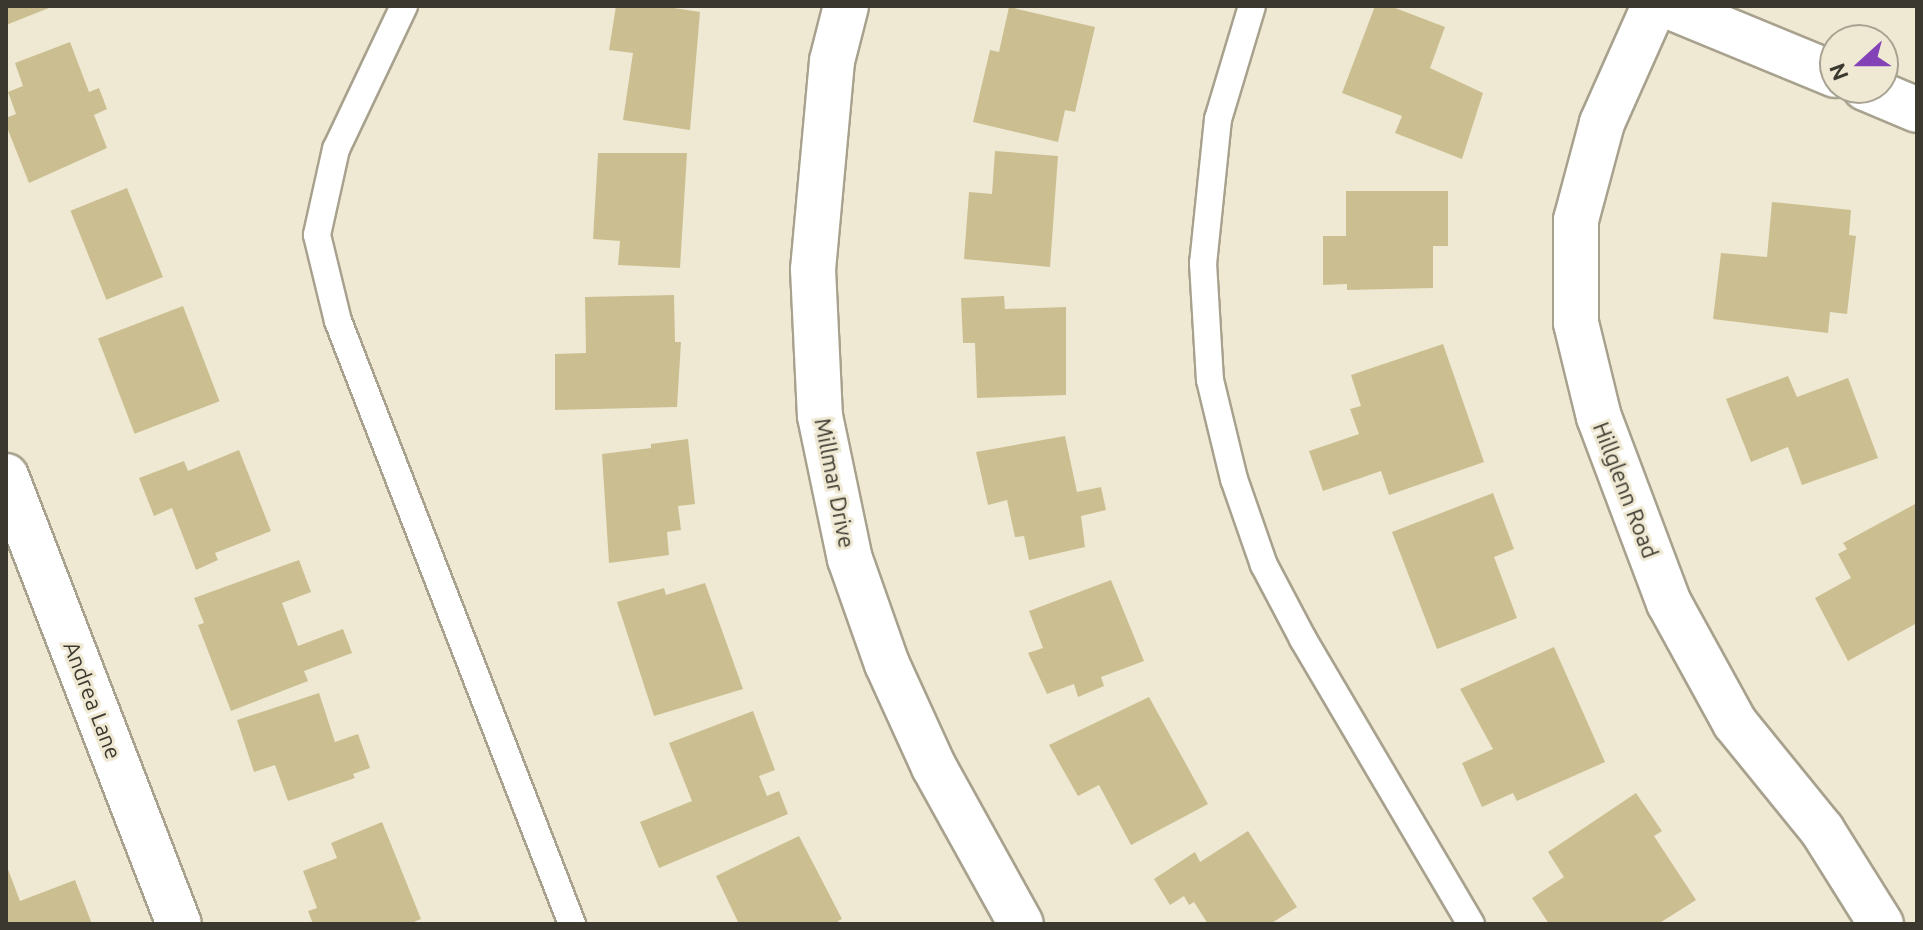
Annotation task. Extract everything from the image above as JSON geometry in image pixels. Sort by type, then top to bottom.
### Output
[{"type":"street","name":"Millmar Drive","points":[[846,6],[832,61],[813,269],[820,416],[850,559],[887,664],[934,767],[1021,924]]},
{"type":"street","name":"Hillglenn Road","points":[[1654,6],[1602,123],[1576,220],[1576,323],[1599,417],[1669,603],[1735,723],[1822,830],[1881,924]]},
{"type":"street","points":[[1668,6],[1819,68]]},
{"type":"street","name":"Andrea Lane","points":[[6,476],[179,924]]},
{"type":"lane","points":[[404,6],[336,149],[317,235],[338,321],[572,924]]},
{"type":"lane","points":[[1252,6],[1218,119],[1203,263],[1210,380],[1230,465],[1264,565],[1303,639],[1471,924]]},
{"type":"building","points":[[6,6],[54,6],[6,25]]},
{"type":"building","points":[[616,6],[661,6],[700,12],[690,130],[623,120],[633,53],[609,50]]},
{"type":"building","points":[[1375,6],[1390,6],[1445,27],[1430,68],[1483,93],[1462,159],[1395,133],[1402,116],[1342,93]]},
{"type":"building","points":[[1009,7],[1095,27],[1075,112],[1065,110],[1058,142],[973,122],[990,50],[999,52]]},
{"type":"building","points":[[70,42],[89,92],[99,88],[107,109],[94,115],[107,148],[29,183],[6,125],[6,118],[16,114],[8,92],[23,86],[15,63]]},
{"type":"building","points":[[995,151],[1058,156],[1050,267],[964,259],[969,192],[992,194]]},
{"type":"building","points":[[598,153],[687,153],[680,268],[618,265],[620,241],[593,239]]},
{"type":"building","points":[[127,188],[163,277],[106,300],[70,211]]},
{"type":"building","points":[[1346,191],[1448,191],[1448,246],[1433,246],[1433,288],[1347,290],[1347,284],[1323,285],[1323,236],[1346,236]]},
{"type":"building","points":[[1772,202],[1851,210],[1849,235],[1856,236],[1847,314],[1830,312],[1828,333],[1713,319],[1721,253],[1767,257]]},
{"type":"building","points":[[674,295],[675,342],[681,342],[677,407],[555,410],[555,354],[586,353],[585,297]]},
{"type":"building","points":[[1004,296],[1005,309],[1066,307],[1066,395],[977,398],[975,343],[963,343],[961,298]]},
{"type":"building","points":[[183,306],[220,401],[135,434],[98,339]]},
{"type":"building","points":[[1443,344],[1484,462],[1389,495],[1381,471],[1323,491],[1309,451],[1359,434],[1350,409],[1361,406],[1351,375]]},
{"type":"building","points":[[1788,376],[1797,397],[1848,378],[1878,458],[1802,485],[1788,447],[1751,462],[1726,399]]},
{"type":"building","points":[[1065,436],[1077,492],[1101,487],[1106,510],[1081,516],[1085,547],[1029,560],[1024,536],[1015,537],[1007,500],[988,505],[976,452]]},
{"type":"building","points":[[688,439],[695,504],[678,506],[681,530],[667,532],[669,555],[609,563],[602,454],[651,448],[651,444]]},
{"type":"building","points":[[239,450],[271,531],[215,553],[218,560],[196,570],[172,508],[154,516],[139,478],[184,461],[188,471]]},
{"type":"building","points":[[1493,493],[1514,549],[1494,557],[1517,618],[1437,649],[1392,532]]},
{"type":"building","points":[[1917,503],[1917,623],[1848,661],[1815,598],[1851,578],[1838,554],[1847,549],[1843,543]]},
{"type":"building","points":[[299,560],[311,592],[282,603],[298,646],[343,629],[352,653],[304,671],[308,681],[231,711],[198,625],[204,623],[194,598]]},
{"type":"building","points":[[1111,580],[1144,661],[1101,677],[1104,686],[1078,697],[1074,684],[1047,694],[1028,653],[1043,648],[1029,611]]},
{"type":"building","points":[[705,583],[743,689],[654,716],[617,602],[664,588],[666,595]]},
{"type":"building","points":[[1554,647],[1605,762],[1517,801],[1513,793],[1482,807],[1462,763],[1493,749],[1460,689]]},
{"type":"building","points":[[319,693],[335,742],[358,734],[370,768],[353,774],[355,778],[288,801],[275,765],[254,772],[237,720]]},
{"type":"building","points":[[1149,697],[1208,804],[1131,845],[1099,785],[1078,796],[1049,745]]},
{"type":"building","points":[[753,711],[775,770],[759,776],[767,796],[779,791],[788,814],[659,868],[640,822],[692,801],[669,743]]},
{"type":"building","points":[[1636,793],[1662,831],[1654,836],[1696,900],[1658,924],[1549,924],[1532,898],[1564,877],[1548,852]]},
{"type":"building","points":[[382,822],[421,919],[409,924],[313,924],[308,911],[317,908],[303,871],[337,858],[331,843]]},
{"type":"building","points":[[1248,831],[1297,907],[1270,924],[1208,924],[1194,902],[1189,905],[1184,896],[1170,905],[1154,879],[1195,852],[1200,862]]},
{"type":"building","points":[[799,836],[842,919],[838,921],[840,924],[739,924],[716,876]]},
{"type":"building","points":[[6,864],[20,901],[75,880],[92,924],[6,924]]}]
